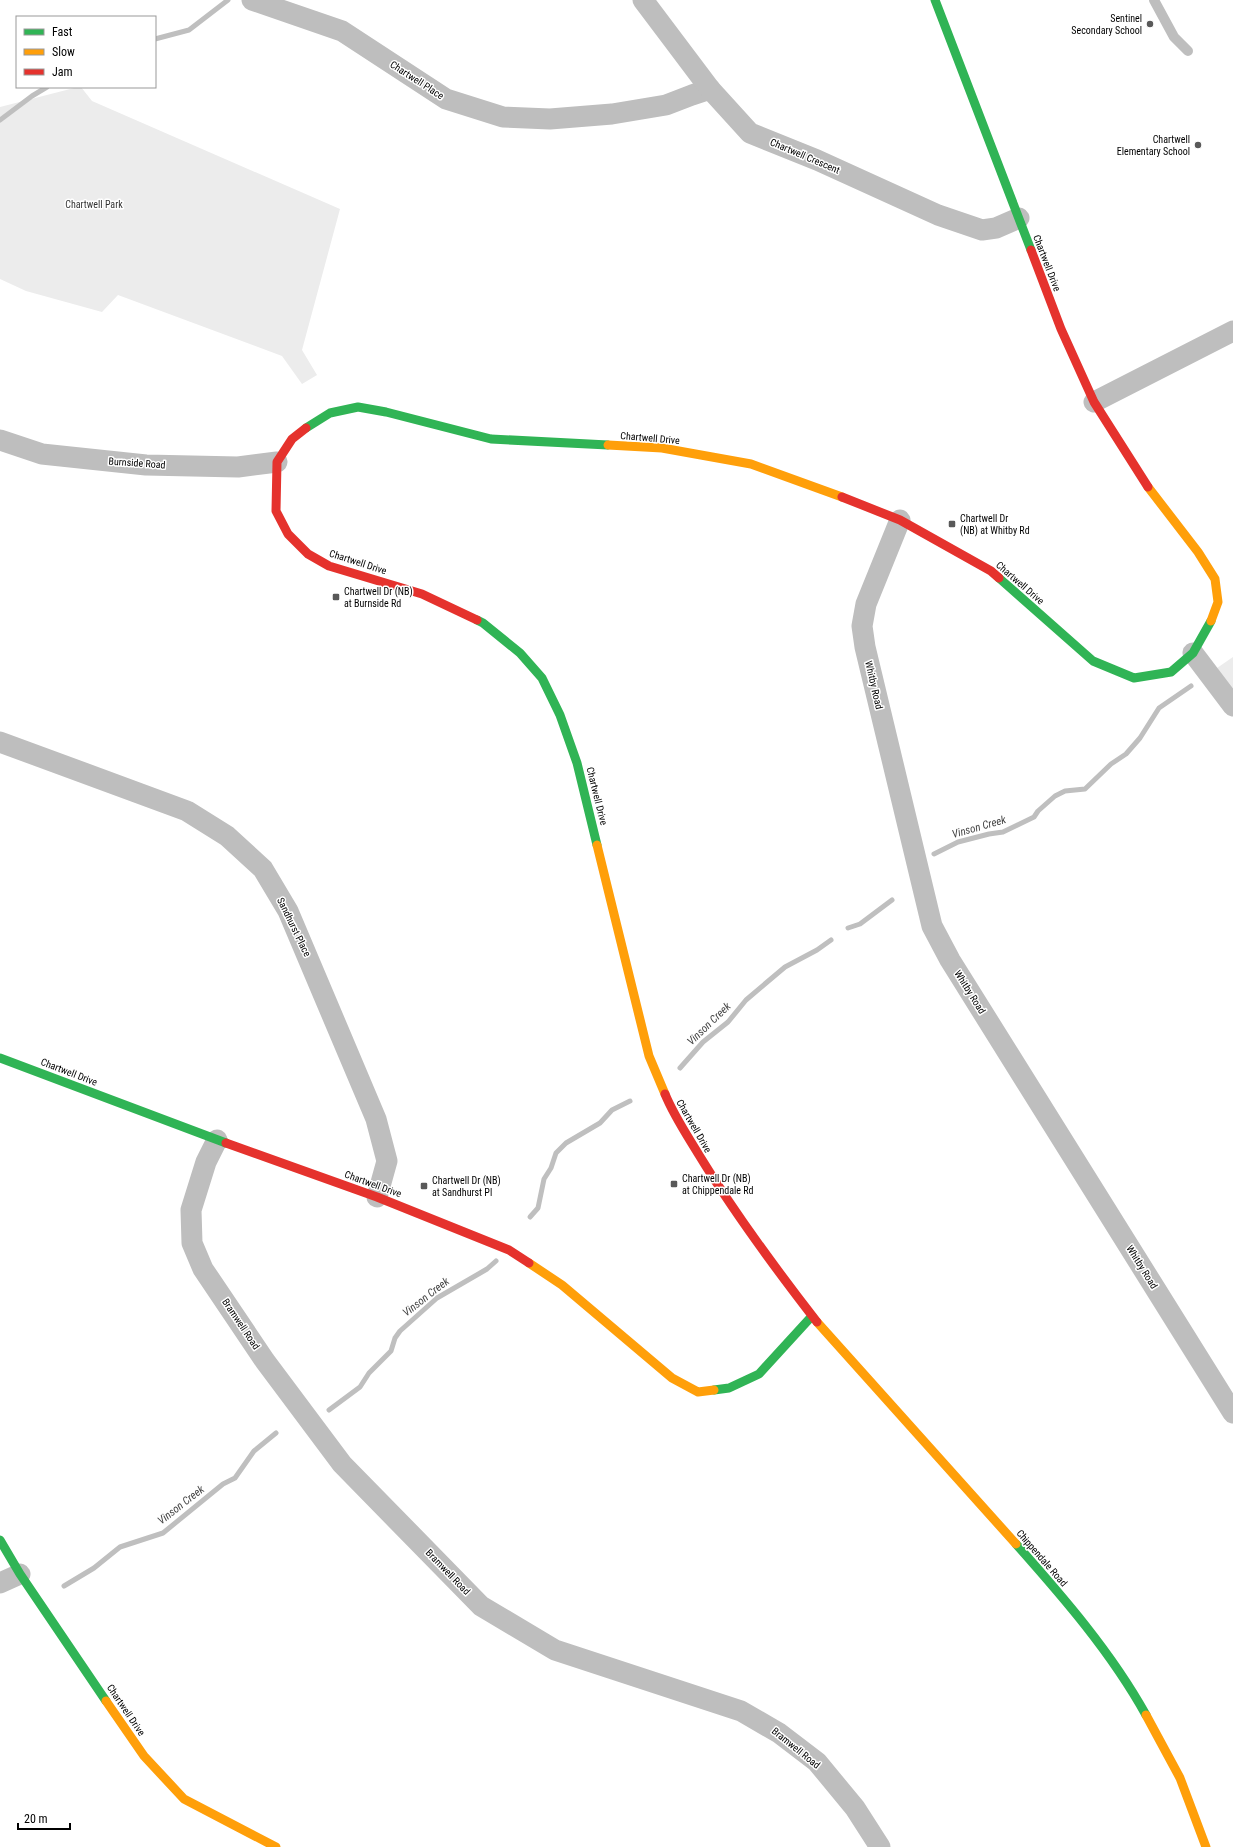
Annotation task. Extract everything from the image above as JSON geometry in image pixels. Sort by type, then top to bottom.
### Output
[{"type":"street","name":"Chartwell Place","points":[[252,0],[342,31],[446,99],[503,117],[550,119],[612,114],[666,105],[710,89]]},
{"type":"street","name":"Chartwell Crescent","points":[[642,0],[710,89],[750,133],[817,160],[938,215],[982,230],[996,228],[1019,218]]},
{"type":"street","name":"Chartwell Drive","points":[[0,1058],[217,1140],[377,1197],[509,1250],[562,1285],[672,1378],[698,1392],[729,1388],[759,1374],[812,1316],[767,1257],[719,1188],[671,1109],[649,1056],[577,763],[560,715],[542,678],[520,653],[482,623],[422,594],[329,566],[308,554],[288,534],[276,511],[277,462],[292,439],[309,425],[330,413],[358,407],[386,412],[491,439],[662,448],[751,464],[825,490],[900,520],[991,571],[1093,661],[1134,678],[1171,672],[1193,653],[1210,625],[1218,602],[1216,579],[1198,552],[1147,485],[1094,402],[1061,329],[935,0]]},
{"type":"street","points":[[1094,402],[1233,331]]},
{"type":"street","name":"Burnside Road","points":[[0,440],[42,454],[146,465],[238,467],[277,462]]},
{"type":"street","name":"Whitby Road","points":[[900,520],[866,604],[862,626],[865,647],[932,926],[950,960],[1233,1413]]},
{"type":"street","points":[[1193,653],[1233,706]]},
{"type":"street","name":"Sandhurst Place","points":[[0,742],[186,810],[227,836],[263,869],[288,911],[376,1119],[387,1161],[377,1197]]},
{"type":"street","name":"Bramwell Road","points":[[217,1140],[206,1162],[191,1210],[192,1243],[203,1269],[266,1361],[342,1464],[481,1606],[555,1650],[742,1711],[780,1733],[817,1762],[856,1808],[880,1847]]},
{"type":"street","name":"Chippendale Road","points":[[812,1316],[827,1335],[1031,1561],[1086,1625],[1138,1701],[1180,1778],[1206,1847]]},
{"type":"street","name":"Chartwell Drive","points":[[0,1540],[20,1574],[144,1756],[184,1799],[276,1847]]},
{"type":"street","points":[[0,1582],[20,1574]]},
{"type":"lane","points":[[1154,0],[1156,7],[1174,37],[1188,51]]},
{"type":"green space","name":"Chartwell Park","points":[[74,88],[82,88],[92,101],[340,209],[302,350],[317,375],[302,384],[282,356],[118,295],[102,312],[26,291],[0,279],[0,107]]},
{"type":"green space","points":[[1233,657],[1233,690],[1217,668]]},
{"type":"waterway","points":[[156,39],[189,30],[228,0]]},
{"type":"waterway","points":[[0,120],[45,88]]},
{"type":"waterway","name":"Vinson Creek","points":[[934,854],[958,842],[1003,832],[1034,817],[1038,811],[1055,796],[1065,791],[1085,789],[1111,764],[1126,754],[1140,738],[1159,708],[1191,686]]},
{"type":"waterway","name":"Vinson Creek","points":[[848,928],[860,924],[892,900]]},
{"type":"waterway","name":"Vinson Creek","points":[[680,1068],[703,1042],[728,1022],[746,1000],[766,983],[785,967],[817,950],[831,940]]},
{"type":"waterway","name":"Vinson Creek","points":[[530,1217],[538,1208],[544,1179],[551,1168],[556,1153],[566,1143],[600,1123],[612,1110],[630,1101]]},
{"type":"waterway","name":"Vinson Creek","points":[[329,1410],[360,1387],[369,1373],[391,1351],[395,1338],[400,1331],[437,1298],[487,1269],[496,1261]]},
{"type":"waterway","name":"Vinson Creek","points":[[64,1586],[94,1568],[120,1547],[163,1533],[223,1484],[235,1478],[254,1451],[276,1433]]},
{"type":"traffic: fast","points":[[935,0],[1031,250]]},
{"type":"traffic: fast","points":[[306,428],[330,413],[358,407],[386,412],[491,439],[608,445]]},
{"type":"traffic: fast","points":[[999,578],[1093,661],[1134,678],[1171,672],[1193,653],[1211,621]]},
{"type":"traffic: fast","points":[[477,620],[483,623],[520,653],[542,678],[560,715],[577,763],[597,845]]},
{"type":"traffic: fast","points":[[0,1058],[226,1143]]},
{"type":"traffic: fast","points":[[714,1390],[729,1388],[759,1374],[812,1316]]},
{"type":"traffic: fast","points":[[0,1540],[20,1574],[106,1701]]},
{"type":"traffic: fast","points":[[1016,1544],[1069,1605],[1102,1647],[1118,1669],[1146,1715]]},
{"type":"traffic: slow","points":[[608,445],[662,448],[751,464],[842,497]]},
{"type":"traffic: slow","points":[[1148,487],[1198,552],[1215,579],[1218,602],[1211,621]]},
{"type":"traffic: slow","points":[[597,845],[649,1056],[665,1094]]},
{"type":"traffic: slow","points":[[529,1263],[562,1285],[672,1378],[698,1392],[714,1390]]},
{"type":"traffic: slow","points":[[817,1322],[1016,1544]]},
{"type":"traffic: slow","points":[[106,1701],[144,1756],[184,1799],[276,1847]]},
{"type":"traffic: slow","points":[[1146,1715],[1180,1778],[1206,1847]]},
{"type":"traffic: jam","points":[[1031,250],[1061,329],[1094,402],[1148,487]]},
{"type":"traffic: jam","points":[[306,428],[292,439],[277,462],[276,511],[288,534],[308,554],[329,566],[422,594],[477,620]]},
{"type":"traffic: jam","points":[[842,497],[900,520],[991,571],[999,578]]},
{"type":"traffic: jam","points":[[665,1094],[681,1125],[741,1220],[817,1322]]},
{"type":"traffic: jam","points":[[226,1143],[377,1197],[509,1250],[529,1263]]},
{"type":"place","name":"Sentinel Secondary School","points":[[1150,24]]},
{"type":"place","name":"Chartwell Elementary School","points":[[1198,145]]},
{"type":"place","name":"Chartwell Dr (NB) at Whitby Rd","points":[[952,524]]},
{"type":"place","name":"Chartwell Dr (NB) at Burnside Rd","points":[[336,597]]},
{"type":"place","name":"Chartwell Dr (NB) at Chippendale Rd","points":[[674,1184]]},
{"type":"place","name":"Chartwell Dr (NB) at Sandhurst Pl","points":[[424,1186]]}]
